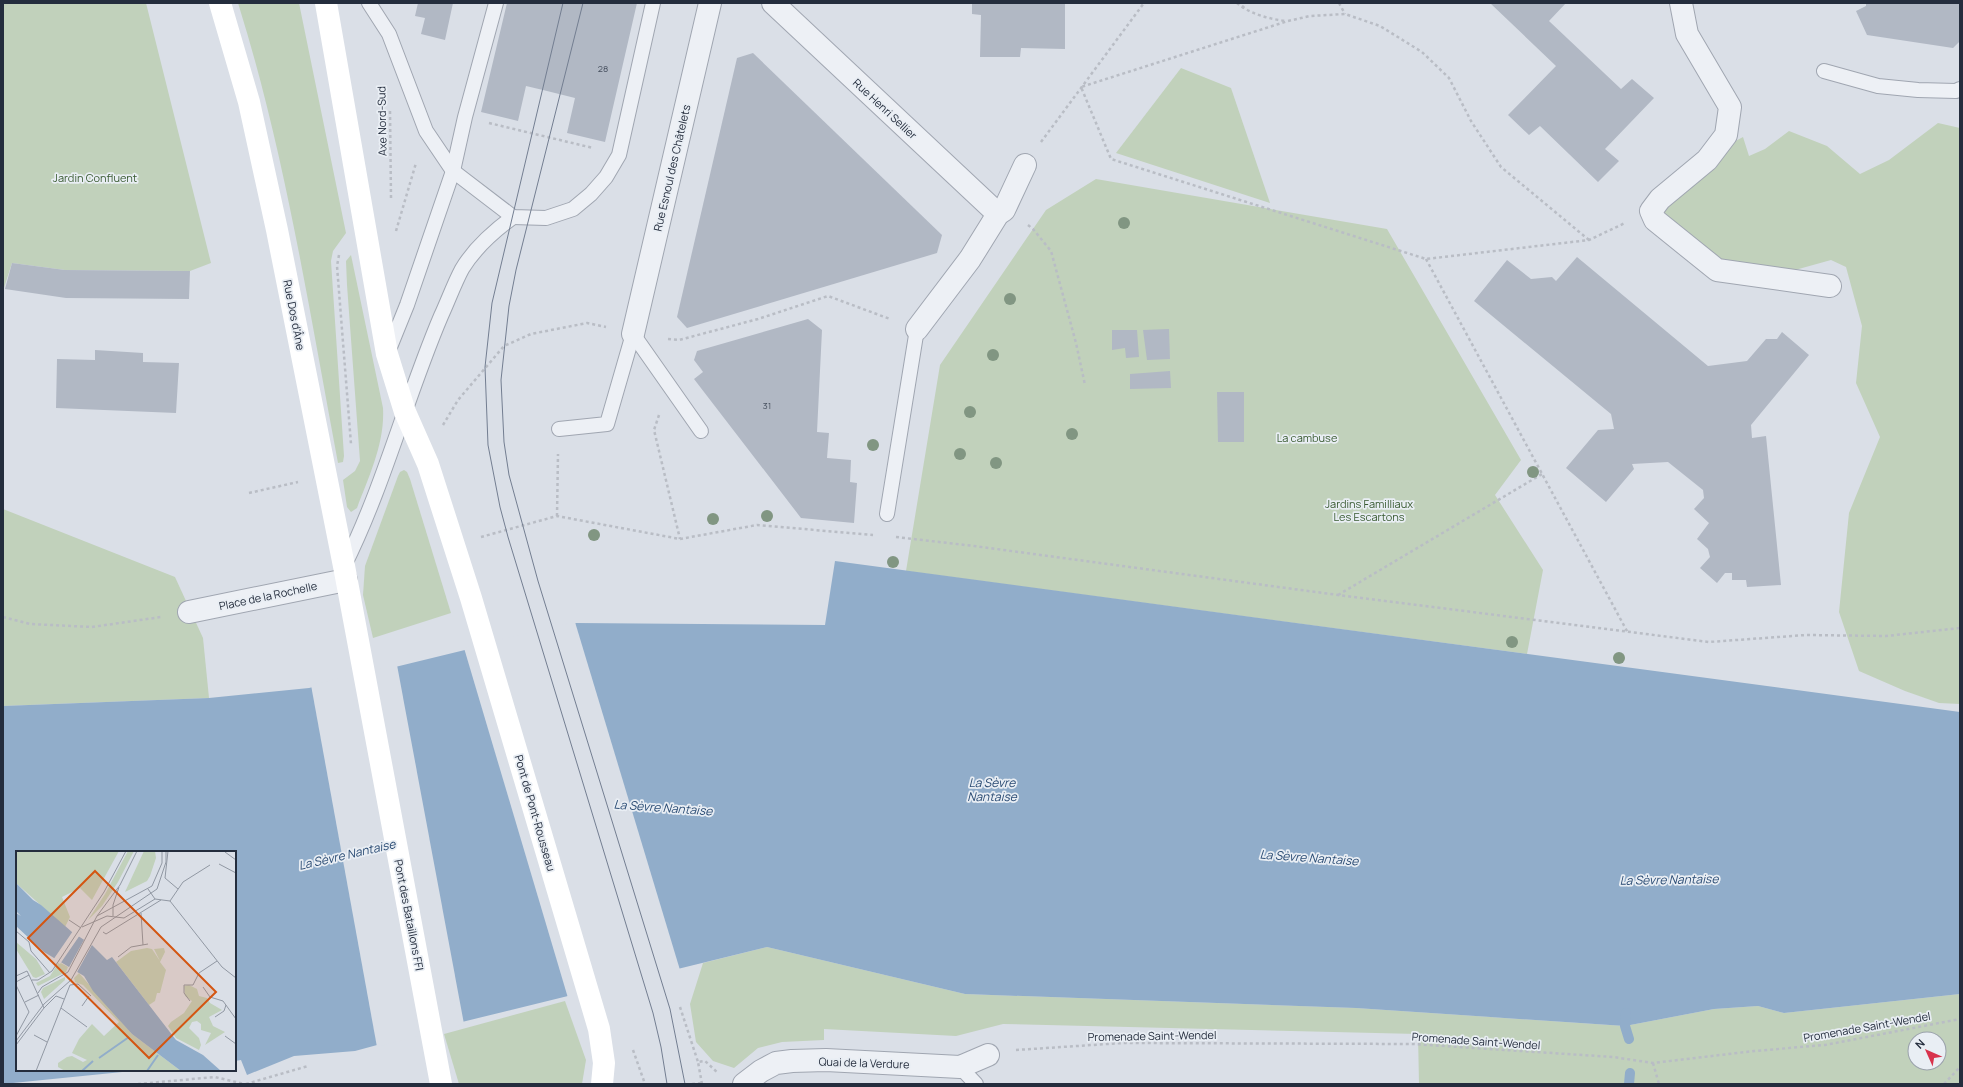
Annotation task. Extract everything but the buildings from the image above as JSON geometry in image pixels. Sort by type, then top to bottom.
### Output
[{"type":"main road","name":"Rue Dos d'Âne","points":[[220,3],[249,102],[277,230],[355,629]]},
{"type":"main road","points":[[326,3],[387,354],[405,412]]},
{"type":"main road","name":"Pont de Pont-Rousseau","points":[[405,412],[428,464],[471,598],[599,1029],[604,1063],[602,1084]]},
{"type":"main road","name":"Pont des Bataillons FFI","points":[[355,629],[441,1084]]},
{"type":"street","name":"Rue Esnoul des Châtelets","points":[[633,334],[710,3]]},
{"type":"street","name":"Rue Henri Sellier","points":[[773,3],[1001,212]]},
{"type":"street","points":[[1681,3],[1687,34],[1730,107],[1726,135],[1707,160],[1660,199],[1651,211],[1655,220],[1717,270],[1830,286]]},
{"type":"street","points":[[917,329],[970,259],[1001,212],[1025,165]]},
{"type":"street","name":"Place de la Rochelle","points":[[190,612],[345,573]]},
{"type":"street","name":"Quai de la Verdure","points":[[744,1084],[761,1071],[776,1063],[792,1061],[826,1060],[960,1067],[988,1055]]},
{"type":"lane","points":[[369,3],[389,34],[426,131],[453,171],[512,217],[546,218],[573,209],[591,194],[606,177],[619,155],[653,3]]},
{"type":"lane","points":[[387,354],[407,305],[453,171],[465,117],[496,3]]},
{"type":"lane","points":[[1824,71],[1878,86],[1918,90],[1956,91],[1960,89]]},
{"type":"lane","points":[[345,573],[429,346],[462,268],[481,246],[512,217]]},
{"type":"lane","points":[[888,514],[917,329]]},
{"type":"lane","points":[[633,334],[701,430]]},
{"type":"lane","points":[[559,429],[607,424],[633,334]]},
{"type":"lane","points":[[960,1067],[976,1084]]},
{"type":"path","points":[[1025,165],[1144,3]]},
{"type":"path","points":[[1236,3],[1242,8],[1270,20],[1288,21]]},
{"type":"path","points":[[1242,8],[1246,3]]},
{"type":"path","points":[[1339,3],[1345,14]]},
{"type":"path","points":[[1081,87],[1288,21],[1310,16],[1345,14],[1380,26],[1422,52],[1450,78],[1471,121],[1501,166],[1589,240]]},
{"type":"path","points":[[1081,87],[1111,159],[1426,259],[1589,240],[1651,211]]},
{"type":"path","name":"Axe Nord-Sud","points":[[390,104],[391,200]]},
{"type":"path","points":[[465,117],[619,155]]},
{"type":"path","points":[[1001,212],[1033,228],[1051,251],[1076,343],[1085,385]]},
{"type":"path","points":[[393,223],[394,238]]},
{"type":"path","points":[[1426,259],[1628,633]]},
{"type":"path","points":[[443,425],[458,400],[504,346],[531,334],[587,323],[633,334],[679,340],[758,319],[828,296],[917,329]]},
{"type":"path","points":[[669,384],[654,430],[680,539]]},
{"type":"path","points":[[557,516],[559,429]]},
{"type":"path","points":[[1338,596],[1542,474]]},
{"type":"path","points":[[477,538],[557,516],[680,539],[757,525],[878,536]]},
{"type":"path","points":[[893,537],[974,546],[1338,596],[1710,642],[1806,635],[1886,636],[1960,628]]},
{"type":"path","points":[[3,616],[30,624],[92,627],[190,612]]},
{"type":"path","points":[[680,1007],[698,1062],[702,1084],[692,1084]]},
{"type":"path","name":"Promenade Saint-Wendel","points":[[988,1055],[1024,1049],[1123,1043],[1413,1044],[1613,1058],[1653,1063],[1754,1051],[1825,1045],[1960,1019]]},
{"type":"path","points":[[633,1048],[645,1084]]},
{"type":"path","points":[[698,1062],[705,1061]]},
{"type":"path","points":[[1653,1063],[1659,1084]]},
{"type":"path","points":[[138,1084],[215,1077],[245,1084],[308,1066]]},
{"type":"path","points":[[1944,1084],[1960,1067]]},
{"type":"path","points":[[227,1080],[228,1084]]},
{"type":"green space","name":"Jardin Confluent","points":[[3,3],[146,3],[211,263],[190,271],[65,270],[12,263],[3,291]]},
{"type":"green space","points":[[238,3],[299,3],[346,233],[333,251],[331,261],[344,456],[343,462],[338,463],[283,174],[255,60]]},
{"type":"green space","points":[[1181,68],[1231,88],[1270,203],[1116,153]]},
{"type":"green space","points":[[1938,123],[1960,128],[1960,704],[1939,703],[1905,691],[1859,671],[1839,612],[1849,513],[1880,437],[1856,383],[1862,326],[1846,267],[1831,260],[1748,283],[1662,214],[1693,164],[1743,137],[1749,156],[1765,149],[1789,131],[1827,146],[1860,174],[1889,160]]},
{"type":"green space","points":[[1096,179],[1387,229],[1521,460],[1495,495],[1543,570],[1527,654],[906,571],[940,365],[1046,210]]},
{"type":"green space","points":[[351,255],[383,408],[383,421],[379,447],[371,472],[357,508],[351,512],[347,507],[343,480],[355,471],[360,461],[347,285],[346,261]]},
{"type":"green space","points":[[404,470],[407,472],[410,479],[451,613],[373,638],[363,595],[365,566],[398,476],[400,472]]},
{"type":"green space","points":[[3,509],[175,577],[203,638],[209,698],[3,706]]},
{"type":"green space","points":[[767,947],[965,994],[1356,1008],[1625,1026],[1714,1009],[1758,1006],[1784,1013],[1960,994],[1960,1084],[1419,1084],[1418,1034],[1003,1024],[956,1036],[824,1029],[824,1040],[782,1042],[758,1048],[734,1068],[713,1061],[696,1042],[690,1004],[703,963]]},
{"type":"green space","points":[[565,1001],[586,1060],[582,1084],[459,1084],[444,1034]]},
{"type":"water","name":"La Sèvre Nantaise","points":[[835,561],[1960,712],[1960,994],[1784,1013],[1758,1006],[1714,1009],[1625,1026],[1356,1008],[965,994],[767,947],[462,1022],[355,1051],[294,1056],[247,1075],[241,1060],[236,1061],[236,851],[16,851],[16,1071],[132,1071],[3,1084],[3,706],[209,698],[309,688],[576,623],[825,625]]},
{"type":"pier","points":[[575,622],[680,970],[568,998],[464,648]]},
{"type":"pier","points":[[397,665],[464,1024],[377,1047],[311,685]]},
{"type":"waterway","points":[[1626,1013],[1625,1026],[1629,1039]]},
{"type":"waterway","points":[[1629,1084],[1630,1073]]},
{"type":"tram line","points":[[563,3],[492,303],[485,367],[488,445],[500,507],[508,537],[653,1013],[661,1047],[667,1084]]},
{"type":"tram line","points":[[583,3],[516,270],[509,306],[501,380],[504,442],[509,475],[538,581],[670,1009],[685,1084]]},
{"type":"park label","name":"La cambuse","points":[[1307,438]]},
{"type":"park label","name":"Jardins Familliaux Les Escartons","points":[[1369,510]]}]
